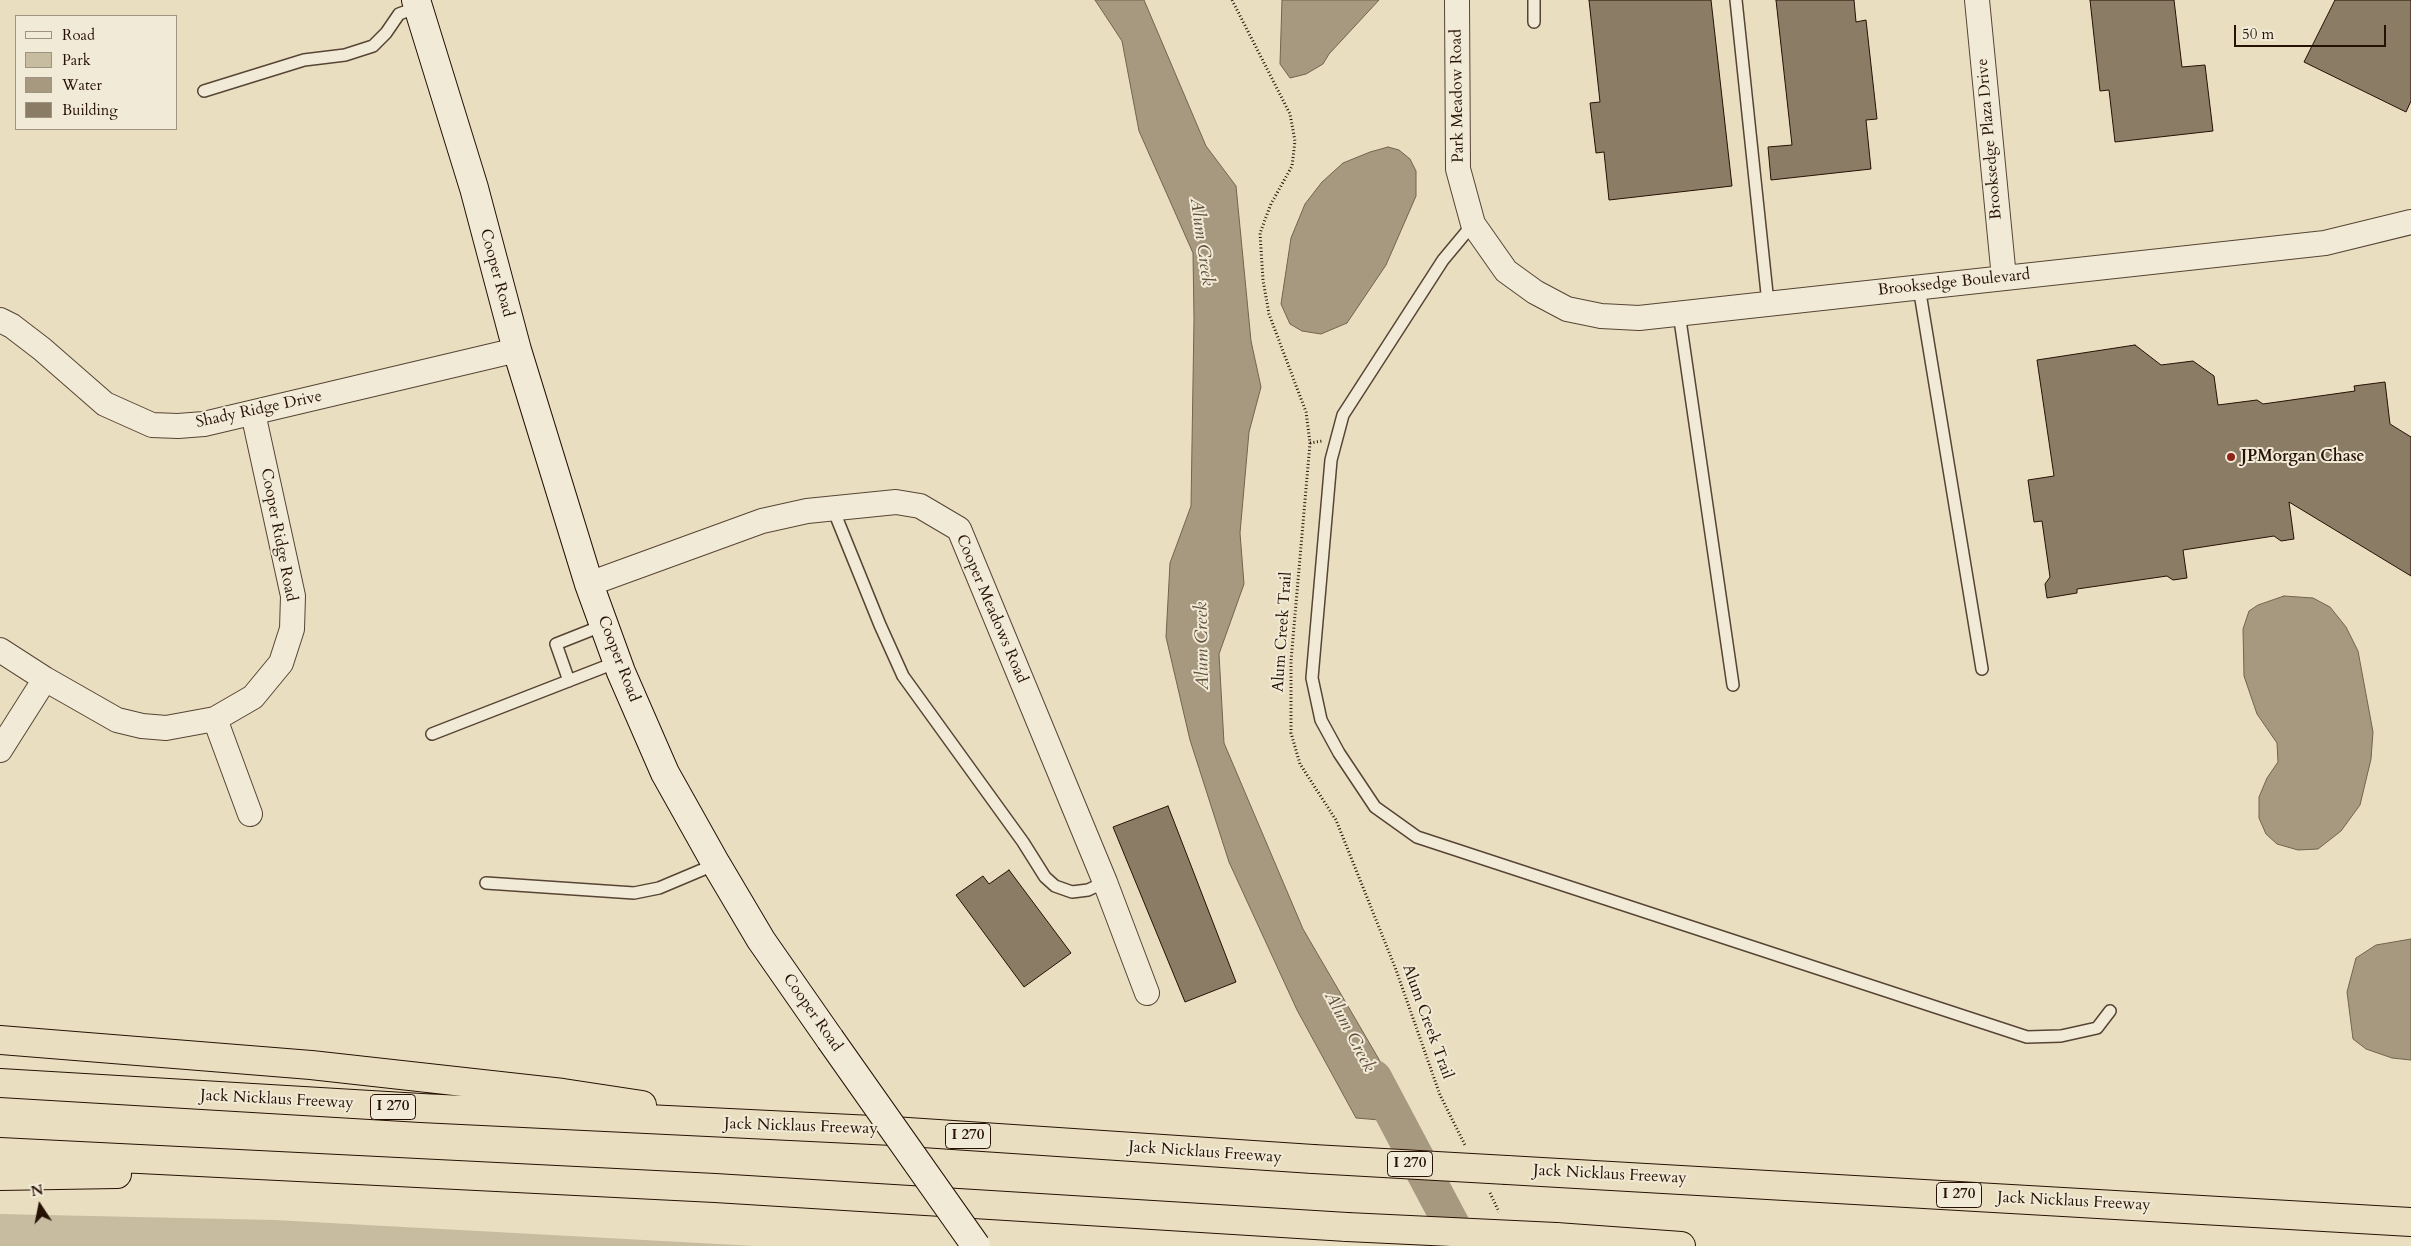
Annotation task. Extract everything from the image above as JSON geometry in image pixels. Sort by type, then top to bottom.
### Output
[{"type":"highway","points":[[0,1040],[301,1064],[525,1088],[787,1126]]},
{"type":"highway","name":"Jack Nicklaus Freeway","points":[[0,1083],[421,1108],[787,1126],[1313,1159],[2411,1222]]},
{"type":"highway","points":[[0,1152],[715,1188],[1681,1246]]},
{"type":"highway","points":[[0,1176],[389,1171]]},
{"type":"street","name":"Park Meadow Road","points":[[1457,0],[1458,169],[1474,224],[1506,270]]},
{"type":"street","name":"Brooksedge Plaza Drive","points":[[1977,0],[2004,278]]},
{"type":"street","name":"Cooper Road","points":[[417,4],[474,188],[517,350],[589,584],[617,662],[665,773],[761,940],[976,1246]]},
{"type":"street","name":"Brooksedge Boulevard","points":[[1506,270],[1535,292],[1567,309],[1601,316],[1639,318],[2325,242],[2411,222]]},
{"type":"street","name":"Shady Ridge Drive","points":[[0,320],[12,326],[42,349],[105,404],[152,425],[204,424],[517,350]]},
{"type":"street","name":"Cooper Ridge Road","points":[[0,650],[45,679],[117,720],[142,726],[166,728],[215,719],[253,697],[281,663],[292,629],[293,596],[253,413]]},
{"type":"street","name":"Cooper Meadows Road","points":[[589,584],[762,521],[807,511],[896,502],[920,506],[959,529],[1105,882],[1147,993]]},
{"type":"street","points":[[0,750],[45,679]]},
{"type":"street","points":[[215,719],[250,814]]},
{"type":"lane","points":[[1534,0],[1534,22]]},
{"type":"lane","points":[[1736,0],[1768,304]]},
{"type":"lane","points":[[204,91],[304,60],[345,55],[373,46],[398,14],[417,4]]},
{"type":"lane","points":[[1474,224],[1443,260],[1343,415],[1332,460],[1312,678],[1321,720],[1338,753],[1375,807],[1417,837],[2027,1037],[2061,1036],[2097,1028],[2110,1011]]},
{"type":"lane","points":[[1919,287],[1982,669]]},
{"type":"lane","points":[[1679,313],[1733,685]]},
{"type":"lane","points":[[833,509],[903,676],[1023,842],[1045,877],[1055,886],[1072,892],[1088,890],[1105,882]]},
{"type":"lane","points":[[569,681],[556,644],[604,625]]},
{"type":"lane","points":[[432,734],[617,662]]},
{"type":"lane","points":[[486,883],[639,892],[669,885],[716,864]]},
{"type":"path","name":"Alum Creek Trail","points":[[1232,0],[1290,114],[1295,141],[1292,166],[1270,204],[1260,233],[1263,280],[1269,314],[1306,412],[1310,443],[1292,661],[1291,733],[1300,764],[1336,820],[1395,967],[1440,1095],[1467,1148]]},
{"type":"path","points":[[1490,1193],[1503,1219]]},
{"type":"green space","points":[[0,1214],[275,1220],[755,1246],[0,1246]]},
{"type":"water","points":[[1095,0],[1144,0],[1206,146],[1236,186],[1251,341],[1261,387],[1249,432],[1240,533],[1244,584],[1219,654],[1224,743],[1303,929],[1416,1123],[1356,1118],[1297,1010],[1229,862],[1190,740],[1166,637],[1170,563],[1191,506],[1194,319],[1193,253],[1139,131],[1122,41]]},
{"type":"water","points":[[1282,0],[1379,0],[1329,54],[1323,64],[1306,74],[1290,78],[1280,64]]},
{"type":"water","points":[[1388,147],[1399,150],[1410,159],[1416,171],[1416,196],[1386,265],[1347,323],[1321,334],[1302,331],[1290,324],[1281,304],[1291,238],[1305,204],[1322,182],[1343,163]]},
{"type":"water","points":[[2284,596],[2313,598],[2330,607],[2346,627],[2358,651],[2373,732],[2371,759],[2360,805],[2341,831],[2318,849],[2298,850],[2277,844],[2266,834],[2259,818],[2259,797],[2267,778],[2278,762],[2277,743],[2257,714],[2244,676],[2243,629],[2249,611],[2258,605]]},
{"type":"water","points":[[2411,939],[2411,1060],[2392,1058],[2366,1049],[2353,1039],[2347,992],[2356,958],[2376,945]]},
{"type":"building","points":[[1589,0],[1711,0],[1732,186],[1609,200],[1604,152],[1596,153],[1590,103],[1600,102]]},
{"type":"building","points":[[1776,0],[1854,0],[1856,22],[1866,20],[1877,119],[1866,120],[1871,169],[1771,180],[1768,147],[1792,145]]},
{"type":"building","points":[[2090,0],[2174,0],[2182,67],[2205,65],[2213,131],[2115,142],[2109,90],[2100,91]]},
{"type":"building","points":[[2335,0],[2411,0],[2411,101],[2406,112],[2304,62]]},
{"type":"building","name":"JPMorgan Chase","points":[[2135,345],[2161,365],[2193,361],[2214,376],[2218,405],[2257,400],[2263,404],[2355,391],[2354,386],[2385,382],[2390,424],[2411,437],[2411,576],[2289,502],[2294,539],[2281,541],[2274,536],[2183,550],[2187,578],[2173,580],[2167,576],[2077,589],[2077,593],[2047,598],[2045,584],[2050,577],[2042,521],[2034,522],[2028,480],[2054,476],[2037,360]]},
{"type":"building","points":[[1168,806],[1236,982],[1185,1002],[1113,827]]},
{"type":"building","points":[[1009,870],[1071,953],[1024,987],[956,895],[983,876],[989,884]]},
{"type":"waterway","name":"Alum Creek","points":[[1374,1078],[1463,1246]]},
{"type":"place","name":"JPMorgan Chase","points":[[2231,457]]}]
